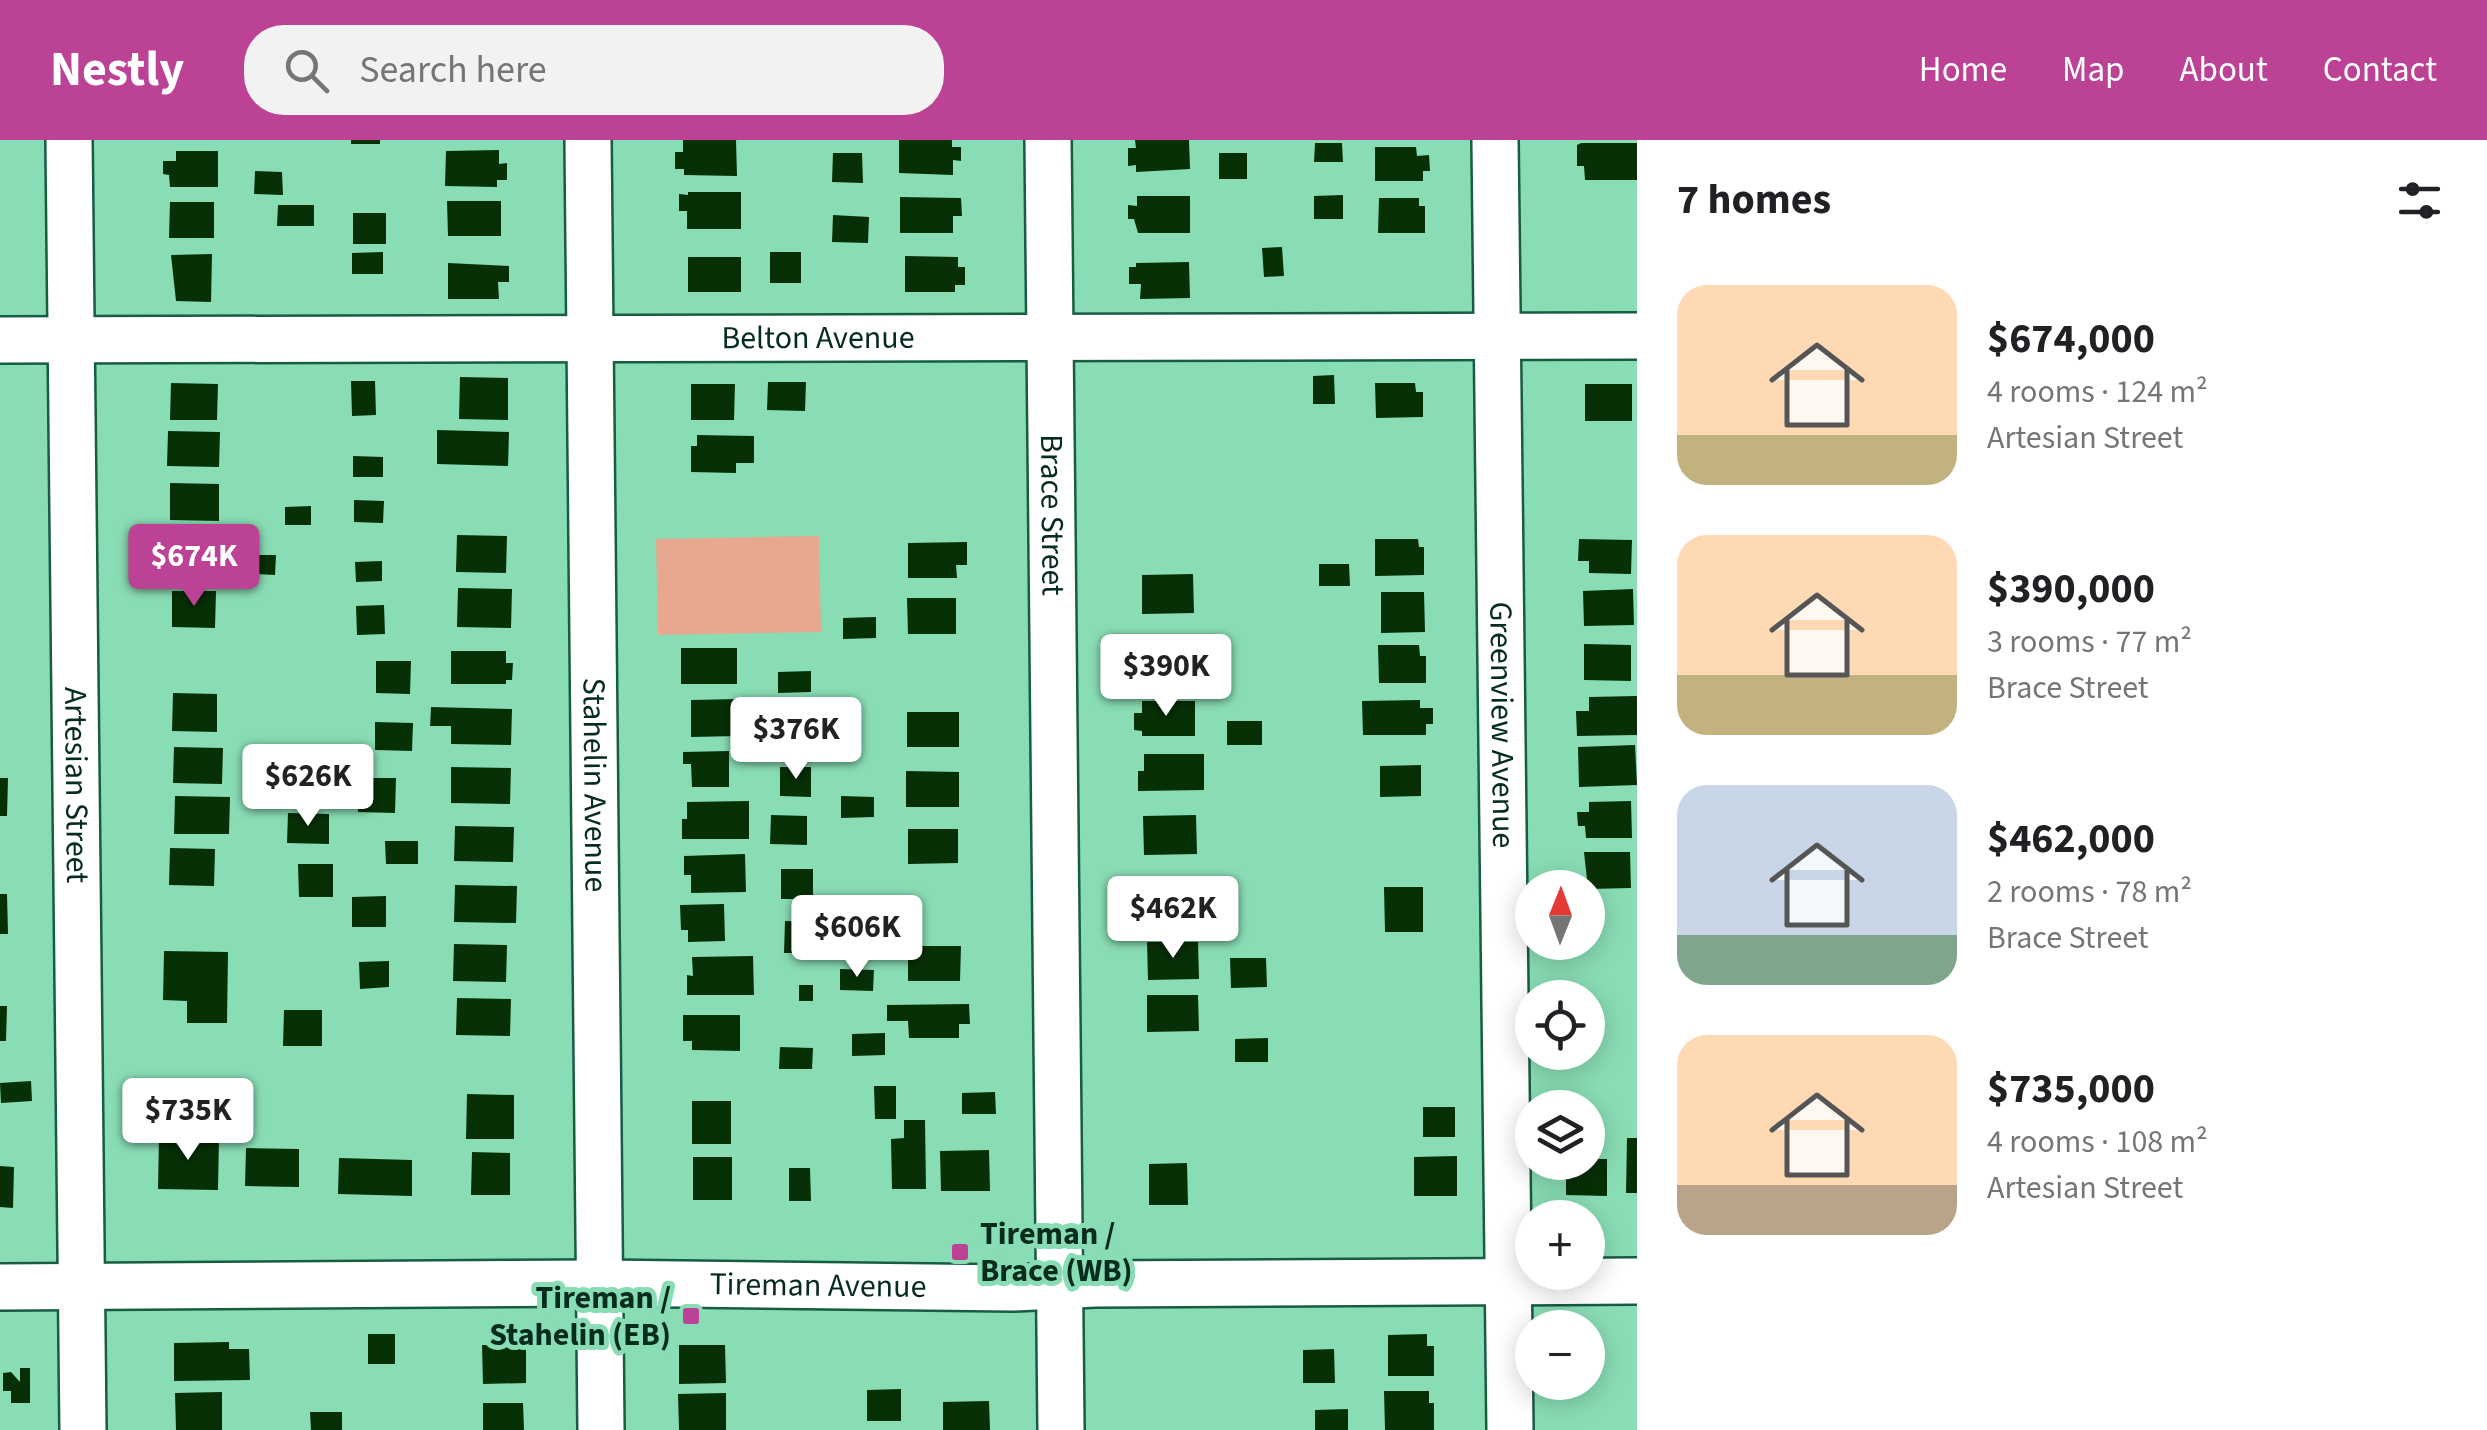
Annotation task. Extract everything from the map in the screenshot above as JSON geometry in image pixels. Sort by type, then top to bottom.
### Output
[{"type":"street","name":"Artesian Street","points":[[69,140],[83,1430]]},
{"type":"street","name":"Stahelin Avenue","points":[[588,140],[602,1430]]},
{"type":"street","name":"Brace Street","points":[[1048,140],[1062,1430]]},
{"type":"street","name":"Greenview Avenue","points":[[1495,140],[1510,1430]]},
{"type":"street","name":"Belton Avenue","points":[[0,340],[1637,336]]},
{"type":"street","name":"Tireman Avenue","points":[[0,1287],[600,1283],[1012,1288],[1059,1284],[1637,1281]]},
{"type":"shaded area","points":[[819,536],[821,632],[658,635],[656,539]]},
{"type":"building","points":[[351,140],[380,140],[380,144],[351,144]]},
{"type":"building","points":[[683,140],[736,140],[737,176],[684,175],[684,169],[675,169],[675,152],[683,152]]},
{"type":"building","points":[[899,140],[952,140],[952,147],[961,147],[961,161],[953,160],[953,175],[899,173]]},
{"type":"building","points":[[1135,140],[1189,140],[1190,169],[1136,172],[1136,165],[1128,166],[1128,148],[1136,148]]},
{"type":"building","points":[[1315,143],[1342,143],[1343,162],[1314,162]]},
{"type":"building","points":[[1637,143],[1637,180],[1585,180],[1584,166],[1577,166],[1577,145]]},
{"type":"building","points":[[1375,147],[1416,147],[1417,156],[1429,155],[1430,171],[1423,171],[1423,181],[1375,181]]},
{"type":"building","points":[[499,150],[499,164],[507,163],[507,180],[497,180],[497,187],[445,186],[446,151]]},
{"type":"building","points":[[176,151],[218,151],[218,187],[170,187],[169,175],[163,174],[163,161],[176,161]]},
{"type":"building","points":[[833,153],[862,153],[863,183],[832,182]]},
{"type":"building","points":[[1219,153],[1247,153],[1247,179],[1219,179]]},
{"type":"building","points":[[255,171],[282,172],[283,195],[254,194]]},
{"type":"building","points":[[741,192],[741,229],[687,229],[687,211],[679,211],[679,194]]},
{"type":"building","points":[[1343,195],[1343,219],[1314,219],[1314,196]]},
{"type":"building","points":[[1137,196],[1190,196],[1190,233],[1138,233],[1134,219],[1128,219],[1128,205],[1137,206]]},
{"type":"building","points":[[900,197],[961,198],[962,216],[953,216],[953,233],[900,233]]},
{"type":"building","points":[[1379,198],[1419,198],[1419,206],[1425,206],[1425,233],[1378,233]]},
{"type":"building","points":[[447,201],[501,201],[501,236],[448,236]]},
{"type":"building","points":[[170,202],[214,202],[214,238],[169,238]]},
{"type":"building","points":[[278,205],[314,205],[314,226],[277,226]]},
{"type":"building","points":[[353,213],[386,213],[386,244],[353,244]]},
{"type":"building","points":[[833,215],[869,217],[868,243],[832,242]]},
{"type":"building","points":[[1282,247],[1284,276],[1264,277],[1262,248]]},
{"type":"building","points":[[383,252],[383,274],[352,274],[352,253]]},
{"type":"building","points":[[770,252],[801,252],[801,283],[770,283]]},
{"type":"building","points":[[212,254],[211,302],[176,301],[171,255]]},
{"type":"building","points":[[905,256],[958,257],[958,267],[965,267],[965,285],[955,285],[955,292],[905,292]]},
{"type":"building","points":[[688,257],[741,257],[741,292],[688,292]]},
{"type":"building","points":[[1189,262],[1190,298],[1140,299],[1141,284],[1129,284],[1129,267],[1136,267],[1136,263]]},
{"type":"building","points":[[448,263],[509,266],[509,282],[498,282],[499,299],[448,299]]},
{"type":"building","points":[[1334,375],[1335,404],[1313,404],[1313,376]]},
{"type":"building","points":[[460,377],[508,378],[508,420],[459,419]]},
{"type":"building","points":[[351,381],[375,381],[376,415],[352,416]]},
{"type":"building","points":[[768,382],[806,382],[805,411],[767,410]]},
{"type":"building","points":[[171,383],[218,384],[217,420],[170,420]]},
{"type":"building","points":[[1375,383],[1415,383],[1416,392],[1423,392],[1423,417],[1376,418]]},
{"type":"building","points":[[691,384],[735,384],[734,420],[691,420]]},
{"type":"building","points":[[1585,384],[1632,384],[1632,421],[1585,421]]},
{"type":"building","points":[[437,430],[509,432],[508,466],[437,464]]},
{"type":"building","points":[[168,431],[220,432],[219,467],[167,466]]},
{"type":"building","points":[[697,435],[754,436],[754,463],[736,463],[736,473],[691,472],[691,446],[697,446]]},
{"type":"building","points":[[353,456],[383,457],[383,477],[353,477]]},
{"type":"building","points":[[170,483],[219,484],[219,521],[170,520]]},
{"type":"building","points":[[354,500],[384,501],[383,523],[354,522]]},
{"type":"building","points":[[311,506],[311,525],[285,525],[285,507]]},
{"type":"building","points":[[457,535],[507,536],[506,573],[456,572]]},
{"type":"building","points":[[171,538],[220,539],[220,574],[171,573]]},
{"type":"building","points":[[1375,539],[1418,539],[1419,547],[1424,547],[1424,575],[1375,576]]},
{"type":"building","points":[[1579,539],[1632,540],[1631,574],[1589,573],[1589,561],[1578,561]]},
{"type":"building","points":[[967,542],[967,565],[956,565],[957,578],[908,578],[908,543]]},
{"type":"building","points":[[256,555],[276,555],[275,575],[255,574]]},
{"type":"building","points":[[382,561],[382,581],[356,582],[355,562]]},
{"type":"building","points":[[1319,564],[1349,564],[1350,586],[1319,586]]},
{"type":"building","points":[[1193,574],[1194,613],[1142,614],[1142,575]]},
{"type":"building","points":[[458,588],[512,589],[511,628],[457,627]]},
{"type":"building","points":[[1633,589],[1634,625],[1584,626],[1583,591]]},
{"type":"building","points":[[172,591],[216,591],[215,628],[172,627]]},
{"type":"building","points":[[1381,592],[1424,592],[1425,632],[1381,633]]},
{"type":"building","points":[[907,598],[956,598],[956,634],[908,634]]},
{"type":"building","points":[[384,605],[385,634],[357,635],[356,606]]},
{"type":"building","points":[[876,617],[876,638],[843,639],[843,618]]},
{"type":"building","points":[[1194,635],[1195,673],[1144,674],[1144,636]]},
{"type":"building","points":[[1584,644],[1631,645],[1631,681],[1584,680]]},
{"type":"building","points":[[1378,645],[1419,645],[1420,656],[1426,656],[1426,683],[1379,683]]},
{"type":"building","points":[[681,648],[737,648],[737,684],[681,684]]},
{"type":"building","points":[[451,651],[506,651],[506,663],[513,663],[512,680],[506,680],[506,684],[451,684]]},
{"type":"building","points":[[376,661],[411,661],[410,694],[376,693]]},
{"type":"building","points":[[811,671],[811,692],[778,693],[778,672]]},
{"type":"building","points":[[173,693],[217,694],[217,732],[172,731]]},
{"type":"building","points":[[1637,696],[1637,735],[1577,736],[1576,711],[1589,711],[1589,697]]},
{"type":"building","points":[[738,699],[738,736],[691,737],[691,700]]},
{"type":"building","points":[[1420,700],[1420,708],[1433,708],[1433,724],[1426,724],[1426,735],[1363,735],[1362,701]]},
{"type":"building","points":[[1142,701],[1195,701],[1195,736],[1142,736],[1142,731],[1134,730],[1134,713],[1142,713]]},
{"type":"building","points":[[431,707],[512,709],[511,745],[451,744],[451,726],[430,726]]},
{"type":"building","points":[[907,712],[959,712],[959,747],[907,747]]},
{"type":"building","points":[[778,716],[813,716],[813,747],[777,747]]},
{"type":"building","points":[[1227,721],[1262,721],[1262,745],[1227,745]]},
{"type":"building","points":[[375,722],[413,723],[412,751],[375,750]]},
{"type":"building","points":[[1635,745],[1637,785],[1579,787],[1578,747]]},
{"type":"building","points":[[174,747],[223,748],[222,784],[173,783]]},
{"type":"building","points":[[729,751],[729,787],[692,787],[691,764],[683,764],[683,752]]},
{"type":"building","points":[[1144,754],[1204,754],[1204,790],[1138,791],[1138,771],[1144,771]]},
{"type":"building","points":[[1421,765],[1421,796],[1380,797],[1380,766]]},
{"type":"building","points":[[451,767],[511,768],[510,804],[451,803]]},
{"type":"building","points":[[780,767],[811,767],[811,797],[780,796]]},
{"type":"building","points":[[906,771],[959,772],[959,807],[906,807]]},
{"type":"building","points":[[0,778],[8,778],[7,816],[0,816]]},
{"type":"building","points":[[358,778],[396,778],[395,813],[358,812]]},
{"type":"building","points":[[175,796],[230,797],[229,834],[174,834]]},
{"type":"building","points":[[841,796],[874,797],[874,817],[841,818]]},
{"type":"building","points":[[749,801],[749,839],[682,839],[687,802]]},
{"type":"building","points":[[1631,801],[1632,838],[1586,838],[1585,826],[1578,826],[1577,812],[1589,812],[1589,802]]},
{"type":"building","points":[[288,813],[329,814],[329,844],[287,843]]},
{"type":"building","points":[[771,815],[807,816],[807,845],[770,844]]},
{"type":"building","points":[[1196,815],[1197,854],[1144,855],[1143,816]]},
{"type":"building","points":[[455,826],[514,827],[513,862],[454,861]]},
{"type":"building","points":[[908,829],[958,829],[958,863],[908,864]]},
{"type":"building","points":[[385,841],[418,841],[418,864],[386,864]]},
{"type":"building","points":[[170,848],[215,849],[214,886],[169,885]]},
{"type":"building","points":[[1584,852],[1630,852],[1631,888],[1605,889],[1605,870],[1586,870]]},
{"type":"building","points":[[745,854],[746,892],[691,893],[691,875],[684,875],[684,856]]},
{"type":"building","points":[[298,864],[333,864],[333,897],[299,897]]},
{"type":"building","points":[[781,869],[813,869],[813,899],[781,899]]},
{"type":"building","points":[[455,885],[517,886],[516,923],[454,922]]},
{"type":"building","points":[[1384,887],[1423,887],[1423,932],[1385,932]]},
{"type":"building","points":[[0,894],[7,894],[8,934],[0,934]]},
{"type":"building","points":[[386,896],[386,927],[352,927],[352,897]]},
{"type":"building","points":[[724,904],[725,941],[688,942],[688,930],[681,930],[680,905]]},
{"type":"building","points":[[785,921],[814,922],[813,953],[784,953]]},
{"type":"building","points":[[1147,942],[1198,942],[1199,979],[1148,980]]},
{"type":"building","points":[[454,944],[507,945],[506,982],[453,981]]},
{"type":"building","points":[[908,946],[961,946],[960,981],[908,981]]},
{"type":"building","points":[[164,951],[228,952],[227,1023],[187,1023],[187,1001],[163,1000]]},
{"type":"building","points":[[753,956],[754,995],[687,995],[687,975],[693,976],[692,957]]},
{"type":"building","points":[[1230,958],[1266,958],[1267,987],[1231,988]]},
{"type":"building","points":[[389,961],[389,987],[360,989],[359,962]]},
{"type":"building","points":[[840,969],[874,970],[873,991],[840,990]]},
{"type":"building","points":[[799,985],[813,985],[813,1001],[799,1001]]},
{"type":"building","points":[[1147,995],[1198,995],[1199,1031],[1147,1032]]},
{"type":"building","points":[[457,998],[511,999],[510,1036],[456,1035]]},
{"type":"building","points":[[969,1004],[970,1024],[959,1024],[959,1038],[909,1038],[908,1021],[887,1021],[887,1005]]},
{"type":"building","points":[[0,1006],[7,1006],[6,1041],[0,1041]]},
{"type":"building","points":[[284,1010],[322,1010],[322,1046],[283,1046]]},
{"type":"building","points":[[683,1015],[740,1015],[740,1051],[692,1050],[692,1041],[683,1041]]},
{"type":"building","points":[[885,1033],[885,1055],[852,1056],[852,1034]]},
{"type":"building","points":[[1268,1038],[1268,1062],[1235,1062],[1235,1039]]},
{"type":"building","points":[[780,1047],[813,1048],[812,1069],[779,1069]]},
{"type":"building","points":[[31,1081],[32,1101],[1,1103],[0,1083]]},
{"type":"building","points":[[874,1086],[896,1086],[896,1119],[875,1119]]},
{"type":"building","points":[[995,1092],[996,1114],[962,1114],[962,1093]]},
{"type":"building","points":[[467,1094],[514,1095],[514,1139],[466,1139]]},
{"type":"building","points":[[692,1101],[731,1101],[731,1144],[692,1144]]},
{"type":"building","points":[[1423,1107],[1455,1107],[1455,1137],[1423,1137]]},
{"type":"building","points":[[904,1120],[925,1120],[926,1189],[892,1189],[891,1139],[904,1138]]},
{"type":"building","points":[[159,1135],[219,1136],[218,1190],[158,1189]]},
{"type":"building","points":[[1627,1138],[1637,1138],[1637,1193],[1626,1193]]},
{"type":"building","points":[[246,1148],[299,1149],[299,1187],[245,1186]]},
{"type":"building","points":[[989,1150],[990,1191],[941,1191],[940,1151]]},
{"type":"building","points":[[472,1152],[510,1153],[510,1195],[471,1195]]},
{"type":"building","points":[[1457,1156],[1457,1196],[1414,1196],[1414,1157]]},
{"type":"building","points":[[693,1157],[732,1157],[732,1200],[693,1200]]},
{"type":"building","points":[[339,1158],[412,1160],[412,1196],[338,1194]]},
{"type":"building","points":[[1607,1159],[1607,1196],[1566,1195],[1566,1180],[1605,1180]]},
{"type":"building","points":[[1187,1163],[1188,1205],[1149,1205],[1149,1164]]},
{"type":"building","points":[[0,1166],[14,1167],[13,1208],[0,1207]]},
{"type":"building","points":[[789,1168],[810,1168],[811,1201],[789,1201]]},
{"type":"building","points":[[368,1334],[395,1334],[395,1364],[368,1364]]},
{"type":"building","points":[[1427,1334],[1427,1346],[1434,1346],[1434,1376],[1388,1376],[1388,1335]]},
{"type":"building","points":[[229,1342],[229,1349],[249,1349],[250,1380],[174,1381],[174,1343]]},
{"type":"building","points":[[482,1345],[526,1345],[526,1383],[483,1384]]},
{"type":"building","points":[[679,1345],[725,1345],[726,1383],[679,1384]]},
{"type":"building","points":[[1334,1349],[1335,1383],[1303,1383],[1303,1350]]},
{"type":"building","points":[[20,1368],[30,1368],[30,1403],[11,1403],[11,1391],[3,1391],[3,1373],[11,1372],[20,1382]]},
{"type":"building","points":[[901,1389],[901,1421],[867,1421],[867,1390]]},
{"type":"building","points":[[1384,1391],[1429,1391],[1429,1403],[1434,1403],[1434,1430],[1385,1430]]},
{"type":"building","points":[[222,1392],[222,1430],[176,1430],[175,1393]]},
{"type":"building","points":[[726,1393],[726,1430],[679,1430],[678,1394]]},
{"type":"building","points":[[989,1401],[990,1430],[943,1430],[943,1402]]},
{"type":"building","points":[[483,1403],[523,1403],[524,1430],[483,1430]]},
{"type":"building","points":[[1348,1409],[1348,1430],[1315,1430],[1315,1410]]},
{"type":"building","points":[[310,1412],[342,1412],[342,1430],[311,1430]]},
{"type":"place","name":"Tireman / Brace (WB)","points":[[960,1252]]},
{"type":"place","name":"Tireman / Stahelin (EB)","points":[[691,1316]]}]
